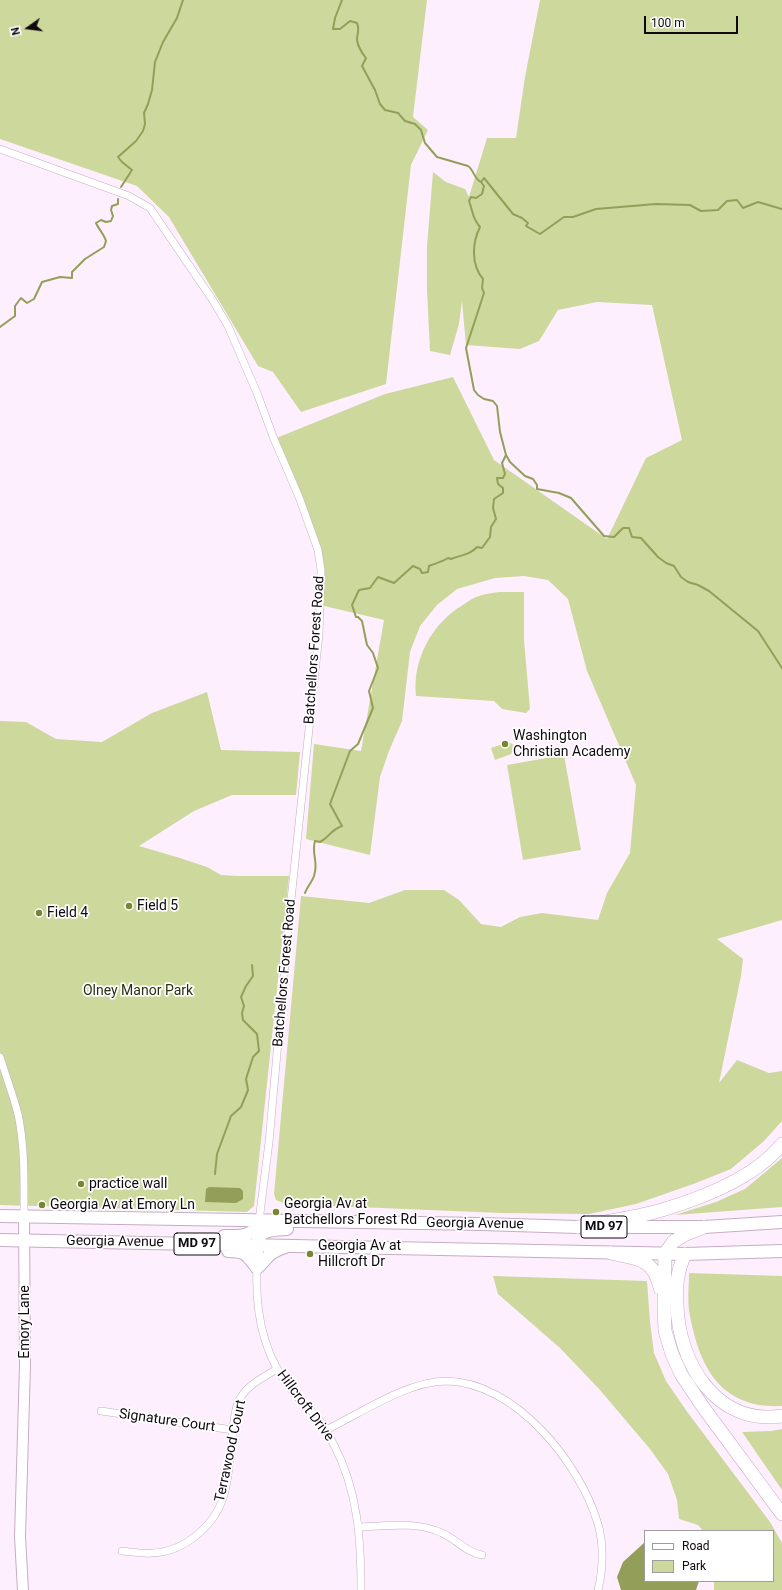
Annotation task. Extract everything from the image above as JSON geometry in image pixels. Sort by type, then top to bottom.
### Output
[{"type":"highway","points":[[578,1227],[662,1210],[707,1193],[734,1182],[762,1163],[782,1144]]},
{"type":"highway","points":[[704,1227],[684,1235],[673,1242],[665,1254],[664,1306],[666,1331],[672,1354],[681,1374],[703,1407],[782,1514]]},
{"type":"highway","points":[[611,1252],[642,1260],[652,1268],[656,1274],[664,1306]]},
{"type":"highway","points":[[686,1254],[680,1265],[676,1281],[677,1314],[682,1342],[691,1366],[705,1387],[720,1401],[736,1411],[755,1417],[782,1416]]},
{"type":"main road","name":"Georgia Avenue","points":[[0,1216],[578,1227],[704,1227],[782,1222]]},
{"type":"main road","points":[[159,1243],[168,1237],[245,1235],[253,1231],[259,1221]]},
{"type":"main road","points":[[257,1268],[258,1240],[262,1233],[269,1230],[374,1223]]},
{"type":"main road","name":"Georgia Avenue","points":[[0,1240],[665,1254],[782,1251]]},
{"type":"main road","points":[[195,1244],[223,1250],[242,1251],[249,1257],[257,1268]]},
{"type":"main road","points":[[257,1268],[268,1255],[290,1245]]},
{"type":"street","name":"Batchellors Forest Road","points":[[0,149],[129,196],[150,208],[212,299],[228,326],[299,497],[318,550],[321,570],[319,634],[290,910],[269,1142],[259,1221]]},
{"type":"street","name":"Emory Lane","points":[[0,1057],[14,1098],[21,1132],[23,1155],[25,1365],[20,1537],[23,1590]]},
{"type":"street","name":"Hillcroft Drive","points":[[257,1268],[256,1285],[260,1322],[266,1344],[277,1369],[290,1389],[318,1418],[326,1430],[342,1462],[354,1502],[359,1527],[361,1590]]},
{"type":"street","name":"Terrawood Court","points":[[122,1551],[140,1553],[166,1551],[186,1542],[206,1527],[218,1510],[223,1497],[228,1477],[233,1430],[238,1404],[241,1397],[254,1383],[277,1369]]},
{"type":"street","points":[[326,1430],[405,1390],[425,1384],[446,1381],[460,1382],[475,1385],[498,1395],[520,1411],[543,1433],[560,1453],[580,1483],[593,1511],[600,1532],[602,1565],[601,1580],[598,1590]]},
{"type":"street","name":"Signature Court","points":[[101,1411],[233,1430]]},
{"type":"street","points":[[359,1527],[408,1526],[429,1528],[442,1533],[474,1554],[482,1556]]},
{"type":"green space","points":[[0,0],[427,0],[413,117],[428,130],[411,165],[386,384],[301,412],[273,372],[258,366],[169,217],[137,186],[0,139]]},
{"type":"green space","points":[[540,0],[782,0],[782,920],[717,939],[743,959],[741,976],[719,1083],[737,1060],[769,1073],[782,1071],[782,1121],[764,1141],[731,1169],[636,1204],[589,1214],[501,1213],[286,1204],[276,1200],[274,1194],[301,896],[369,903],[405,890],[444,890],[459,900],[481,924],[501,927],[520,917],[542,913],[598,920],[607,893],[630,853],[636,785],[587,671],[568,599],[548,580],[524,576],[495,578],[457,589],[437,605],[420,626],[410,652],[402,721],[380,777],[370,855],[306,839],[314,744],[361,751],[384,620],[320,605],[318,550],[274,439],[385,394],[453,377],[494,460],[607,539],[646,458],[682,440],[652,305],[597,302],[558,310],[539,341],[520,349],[466,345],[462,301],[459,324],[450,355],[430,351],[427,290],[427,246],[433,172],[446,182],[465,189],[469,197],[487,138],[516,138],[525,77]]},
{"type":"green space","points":[[500,592],[524,592],[524,640],[530,709],[526,713],[502,709],[494,701],[416,696],[417,669],[426,644],[433,632],[452,613],[476,597]]},
{"type":"green space","name":"Olney Manor Park","points":[[207,692],[221,750],[300,752],[296,795],[232,795],[194,811],[139,846],[207,867],[221,875],[289,876],[254,1206],[247,1212],[0,1205],[0,721],[26,722],[56,739],[102,742],[152,713]]},
{"type":"green space","points":[[509,742],[515,746],[511,754],[495,760],[491,748]]},
{"type":"green space","points":[[564,755],[581,850],[523,860],[507,765]]},
{"type":"green space","points":[[782,1158],[782,1207],[675,1215],[716,1202],[745,1189]]},
{"type":"green space","points":[[689,1273],[782,1276],[782,1406],[761,1405],[744,1401],[729,1393],[717,1382],[700,1353],[694,1335],[688,1300]]},
{"type":"green space","points":[[493,1276],[647,1281],[654,1353],[666,1381],[688,1413],[770,1522],[782,1543],[782,1590],[714,1590],[714,1582],[774,1582],[774,1530],[702,1530],[698,1525],[679,1519],[677,1500],[668,1474],[650,1449],[600,1390],[560,1348],[498,1294]]},
{"type":"green space","points":[[782,1429],[782,1490],[742,1432]]},
{"type":"shaded area","points":[[209,1187],[240,1188],[243,1191],[243,1199],[236,1203],[205,1202],[206,1189]]},
{"type":"shaded area","points":[[644,1543],[644,1582],[699,1582],[696,1590],[621,1590],[617,1577],[623,1562]]},
{"type":"waterway","points":[[121,187],[132,170],[118,157],[136,141],[143,131],[145,124],[144,113],[152,90],[155,62],[163,42],[177,18],[183,0]]},
{"type":"waterway","points":[[342,0],[335,18],[333,29],[340,29],[350,21],[357,23],[357,40],[360,50],[366,58],[362,66],[375,90],[380,104],[385,110],[398,113],[405,121],[415,124],[421,130],[425,143],[437,157],[468,166],[477,179],[481,182],[484,178],[513,214],[522,218],[528,223],[526,226],[540,234],[564,217],[573,217],[596,209],[656,204],[690,205],[701,211],[718,210],[727,201],[737,200],[743,208],[758,202],[782,209]]},
{"type":"waterway","points":[[481,182],[484,186],[482,194],[476,198],[471,197],[469,201],[474,217],[480,227],[475,240],[474,254],[476,267],[483,279],[482,288],[484,293],[466,348],[474,390],[478,395],[484,399],[493,401],[497,406],[500,432],[506,455],[510,462],[525,476],[533,479],[537,485],[537,489],[559,493],[571,498],[604,536],[614,537],[623,528],[629,528],[632,537],[641,538],[658,557],[666,563],[674,566],[681,577],[688,582],[709,591],[758,631],[782,668]]},
{"type":"waterway","points":[[0,327],[15,316],[15,306],[21,298],[27,303],[34,299],[42,282],[60,277],[72,278],[72,272],[85,259],[104,247],[106,241],[96,223],[101,220],[106,222],[111,221],[113,216],[111,210],[112,206],[118,204],[118,199]]},
{"type":"waterway","points":[[305,893],[313,878],[316,866],[314,850],[315,841],[320,842],[334,830],[342,826],[330,804],[350,751],[358,744],[373,708],[369,691],[378,668],[373,653],[367,645],[362,621],[356,617],[352,605],[359,590],[370,588],[378,577],[394,583],[413,566],[420,569],[422,573],[428,572],[429,566],[448,558],[451,559],[468,553],[477,547],[482,548],[490,537],[491,527],[496,519],[493,508],[494,499],[503,493],[503,488],[498,484],[497,478],[503,478],[505,474],[502,463],[506,455]]},
{"type":"waterway","points":[[215,1174],[217,1154],[231,1116],[241,1107],[248,1090],[246,1079],[253,1057],[259,1051],[257,1034],[243,1020],[242,1013],[244,1006],[241,997],[253,976],[252,965]]},
{"type":"place","name":"Washington Christian Academy","points":[[505,744]]},
{"type":"place","name":"Field 5","points":[[129,906]]},
{"type":"place","name":"Field 4","points":[[39,913]]},
{"type":"place","name":"practice wall","points":[[81,1184]]},
{"type":"place","name":"Georgia Av at Emory Ln","points":[[42,1205]]},
{"type":"place","name":"Georgia Av at Batchellors Forest Rd","points":[[276,1212]]},
{"type":"place","name":"Georgia Av at Hillcroft Dr","points":[[310,1254]]}]
